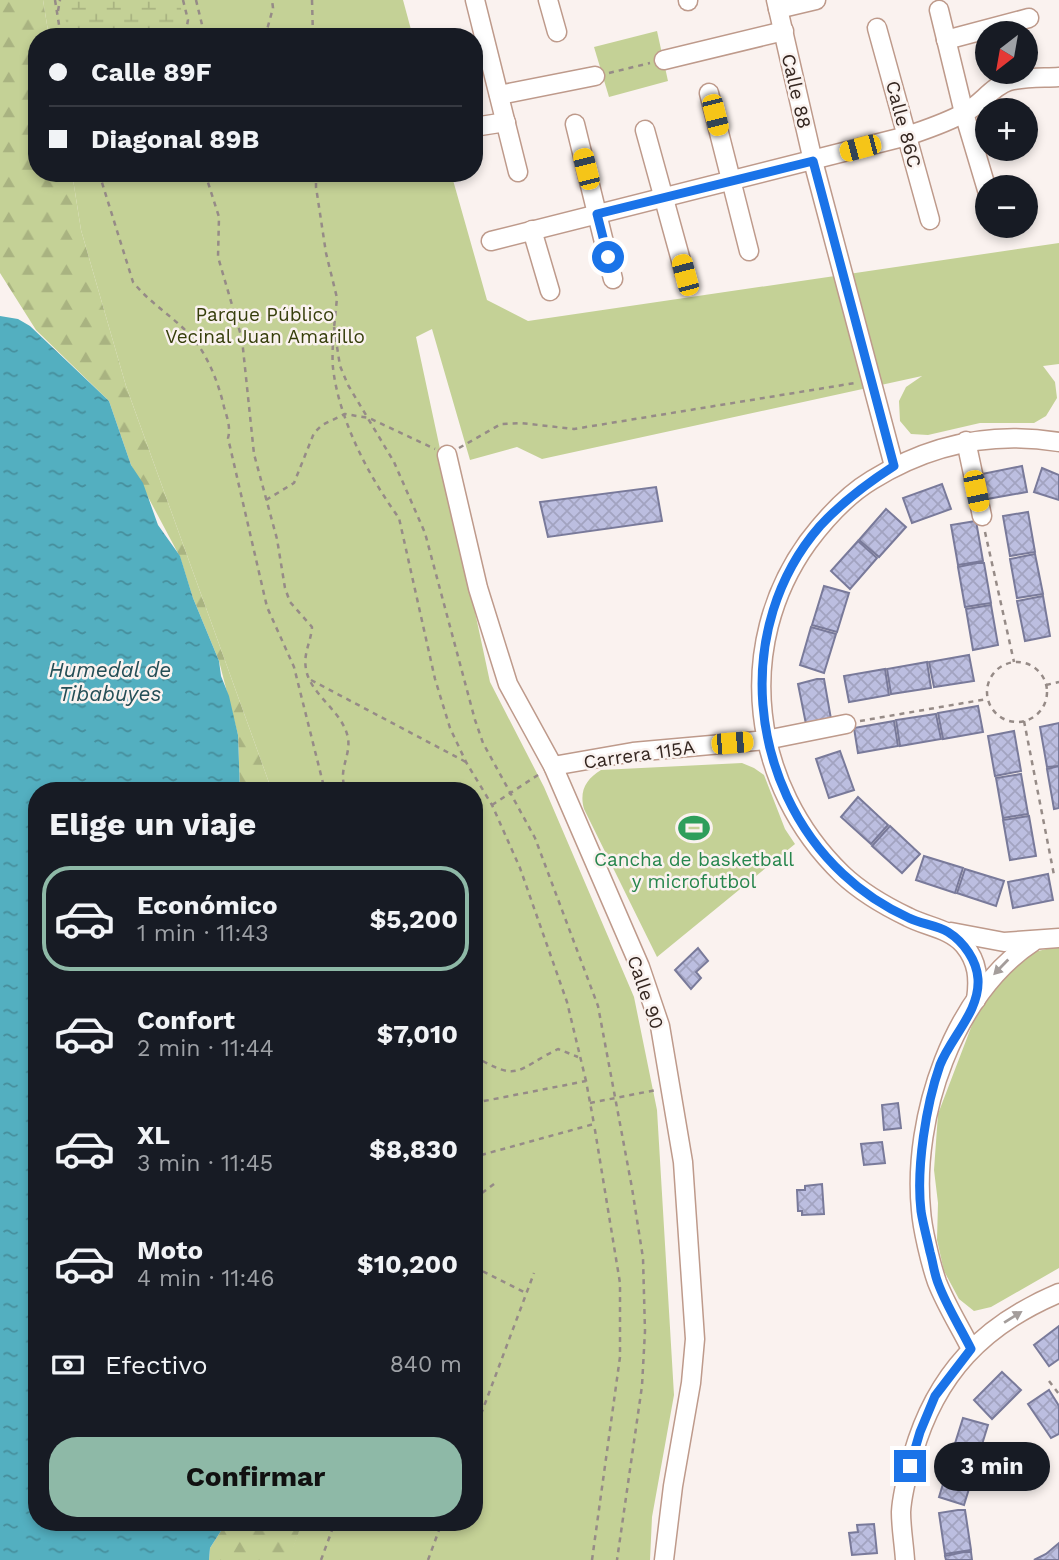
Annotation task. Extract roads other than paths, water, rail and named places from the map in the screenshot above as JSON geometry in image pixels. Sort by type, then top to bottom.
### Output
[{"type":"street","points":[[475,0],[478,28]]},
{"type":"street","points":[[548,0],[557,32]]},
{"type":"street","points":[[777,4],[816,0]]},
{"type":"street","name":"Calle 88","points":[[777,4],[813,161],[894,466]]},
{"type":"street","points":[[939,10],[983,175]]},
{"type":"street","points":[[946,40],[1029,18]]},
{"type":"street","name":"Calle 86C","points":[[877,28],[930,220]]},
{"type":"street","points":[[664,60],[784,31]]},
{"type":"street","points":[[483,55],[499,95],[518,172]]},
{"type":"street","points":[[499,95],[595,76]]},
{"type":"street","points":[[491,241],[907,136],[941,125],[964,113],[997,87],[1011,80],[1059,77]]},
{"type":"street","points":[[709,93],[749,251]]},
{"type":"street","points":[[483,126],[506,122]]},
{"type":"street","points":[[575,124],[613,279]]},
{"type":"street","points":[[645,130],[685,275]]},
{"type":"street","points":[[532,230],[550,291]]},
{"type":"street","points":[[1059,442],[1000,437],[941,447],[894,466],[841,504],[819,527],[800,554],[773,612],[762,666],[761,708],[766,740],[777,778],[794,814],[825,856],[875,900],[910,918],[948,931],[1004,942],[1033,942],[1059,938]]},
{"type":"street","points":[[965,441],[982,516]]},
{"type":"street","name":"Calle 90","points":[[447,455],[478,588],[508,684],[553,766],[640,967],[660,1026],[683,1162],[695,1339],[691,1383],[673,1486],[664,1560]]},
{"type":"street","name":"Carrera 115A","points":[[553,766],[633,752],[766,740],[846,724]]},
{"type":"street","points":[[948,931],[963,944],[974,961],[978,980],[976,1000]]},
{"type":"street","points":[[971,1349],[937,1282],[921,1210],[922,1136],[940,1065],[976,1000],[1000,967],[1033,942]]},
{"type":"street","points":[[905,1560],[901,1510],[920,1432],[935,1396],[971,1349],[1005,1322],[1059,1293]]},
{"type":"water","name":"Humedal de Tibabuyes","points":[[0,316],[18,319],[30,326],[109,401],[131,465],[143,483],[158,525],[180,556],[193,598],[219,661],[238,735],[240,782],[28,782],[28,1531],[221,1531],[210,1548],[209,1560],[0,1560]]},
{"type":"place","name":"Cancha de basketball y microfutbol","points":[[694,828]]},
{"type":"park label","name":"Parque Público Vecinal Juan Amarillo","points":[[265,325]]}]
